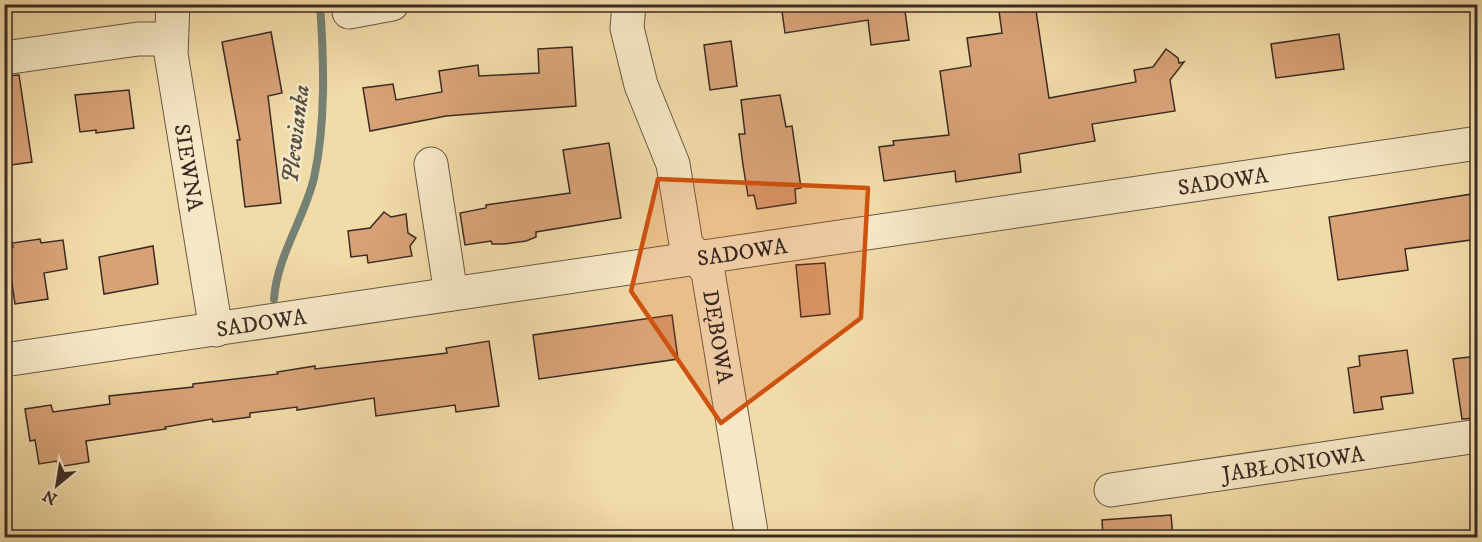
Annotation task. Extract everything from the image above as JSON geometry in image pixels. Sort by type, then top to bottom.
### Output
[{"type":"street","name":"SIEWNA","points":[[173,4],[170,39],[216,330]]},
{"type":"street","points":[[349,12],[392,4]]},
{"type":"street","name":"DĘBOWA","points":[[629,4],[627,28],[640,85],[674,164],[686,244],[708,272],[752,537]]},
{"type":"street","points":[[4,58],[138,39],[170,39]]},
{"type":"street","name":"SADOWA","points":[[4,360],[1478,142]]},
{"type":"street","points":[[431,164],[451,294]]},
{"type":"street","name":"JABŁONIOWA","points":[[1111,490],[1478,436]]},
{"type":"highlighted area","points":[[658,179],[868,188],[861,318],[721,423],[631,291]]},
{"type":"building","points":[[781,4],[904,4],[909,40],[871,45],[868,20],[785,33]]},
{"type":"building","points":[[998,4],[1035,4],[1049,98],[1136,82],[1134,70],[1153,67],[1166,49],[1178,58],[1179,63],[1184,62],[1170,80],[1175,111],[1092,124],[1095,141],[1019,154],[1021,172],[956,182],[955,171],[884,181],[879,147],[894,145],[893,141],[949,135],[940,71],[971,66],[967,38],[1002,33]]},
{"type":"building","points":[[271,32],[282,93],[268,96],[281,203],[245,207],[237,140],[240,140],[222,42]]},
{"type":"building","points":[[1339,34],[1344,69],[1276,78],[1271,44]]},
{"type":"building","points":[[731,41],[737,86],[710,90],[704,45]]},
{"type":"building","points":[[572,47],[576,106],[446,116],[370,131],[363,88],[393,84],[396,100],[442,92],[439,71],[478,65],[479,76],[539,73],[538,49]]},
{"type":"building","points":[[19,75],[32,162],[4,166],[4,76]]},
{"type":"building","points":[[129,90],[134,128],[96,133],[96,130],[80,132],[75,95]]},
{"type":"building","points":[[780,95],[786,127],[792,126],[801,188],[795,189],[796,203],[757,209],[754,195],[748,196],[743,165],[739,134],[745,134],[741,100]]},
{"type":"building","points":[[609,143],[621,218],[536,232],[536,237],[526,241],[492,244],[491,241],[465,245],[460,213],[486,208],[486,205],[570,193],[563,150]]},
{"type":"building","points":[[1478,193],[1478,239],[1405,249],[1408,270],[1338,280],[1329,217]]},
{"type":"building","points":[[384,212],[391,217],[406,214],[408,233],[416,238],[410,246],[412,256],[368,263],[367,255],[351,257],[348,231],[370,228]]},
{"type":"building","points":[[40,239],[41,243],[63,240],[67,269],[44,273],[48,299],[15,304],[7,248],[13,247],[12,243]]},
{"type":"building","points":[[153,246],[158,284],[104,294],[99,257]]},
{"type":"building","points":[[825,263],[830,314],[801,317],[796,265]]},
{"type":"building","points":[[672,315],[678,359],[539,379],[533,335]]},
{"type":"building","points":[[489,341],[499,406],[456,412],[455,405],[376,416],[374,398],[297,410],[297,407],[250,413],[250,417],[213,422],[212,419],[165,427],[166,429],[86,441],[89,462],[58,467],[57,461],[39,464],[35,440],[30,441],[25,409],[51,405],[53,412],[110,404],[109,396],[193,387],[193,384],[278,374],[277,372],[315,366],[315,369],[447,353],[446,348]]},
{"type":"building","points":[[1407,350],[1413,393],[1381,397],[1383,409],[1354,413],[1348,368],[1360,366],[1359,356]]},
{"type":"building","points":[[1478,356],[1478,418],[1462,419],[1453,359]]},
{"type":"building","points":[[1171,515],[1173,537],[1103,537],[1102,520]]},
{"type":"waterway","name":"Plewianka","points":[[274,299],[280,268],[310,193],[318,157],[323,92],[320,4]]}]
